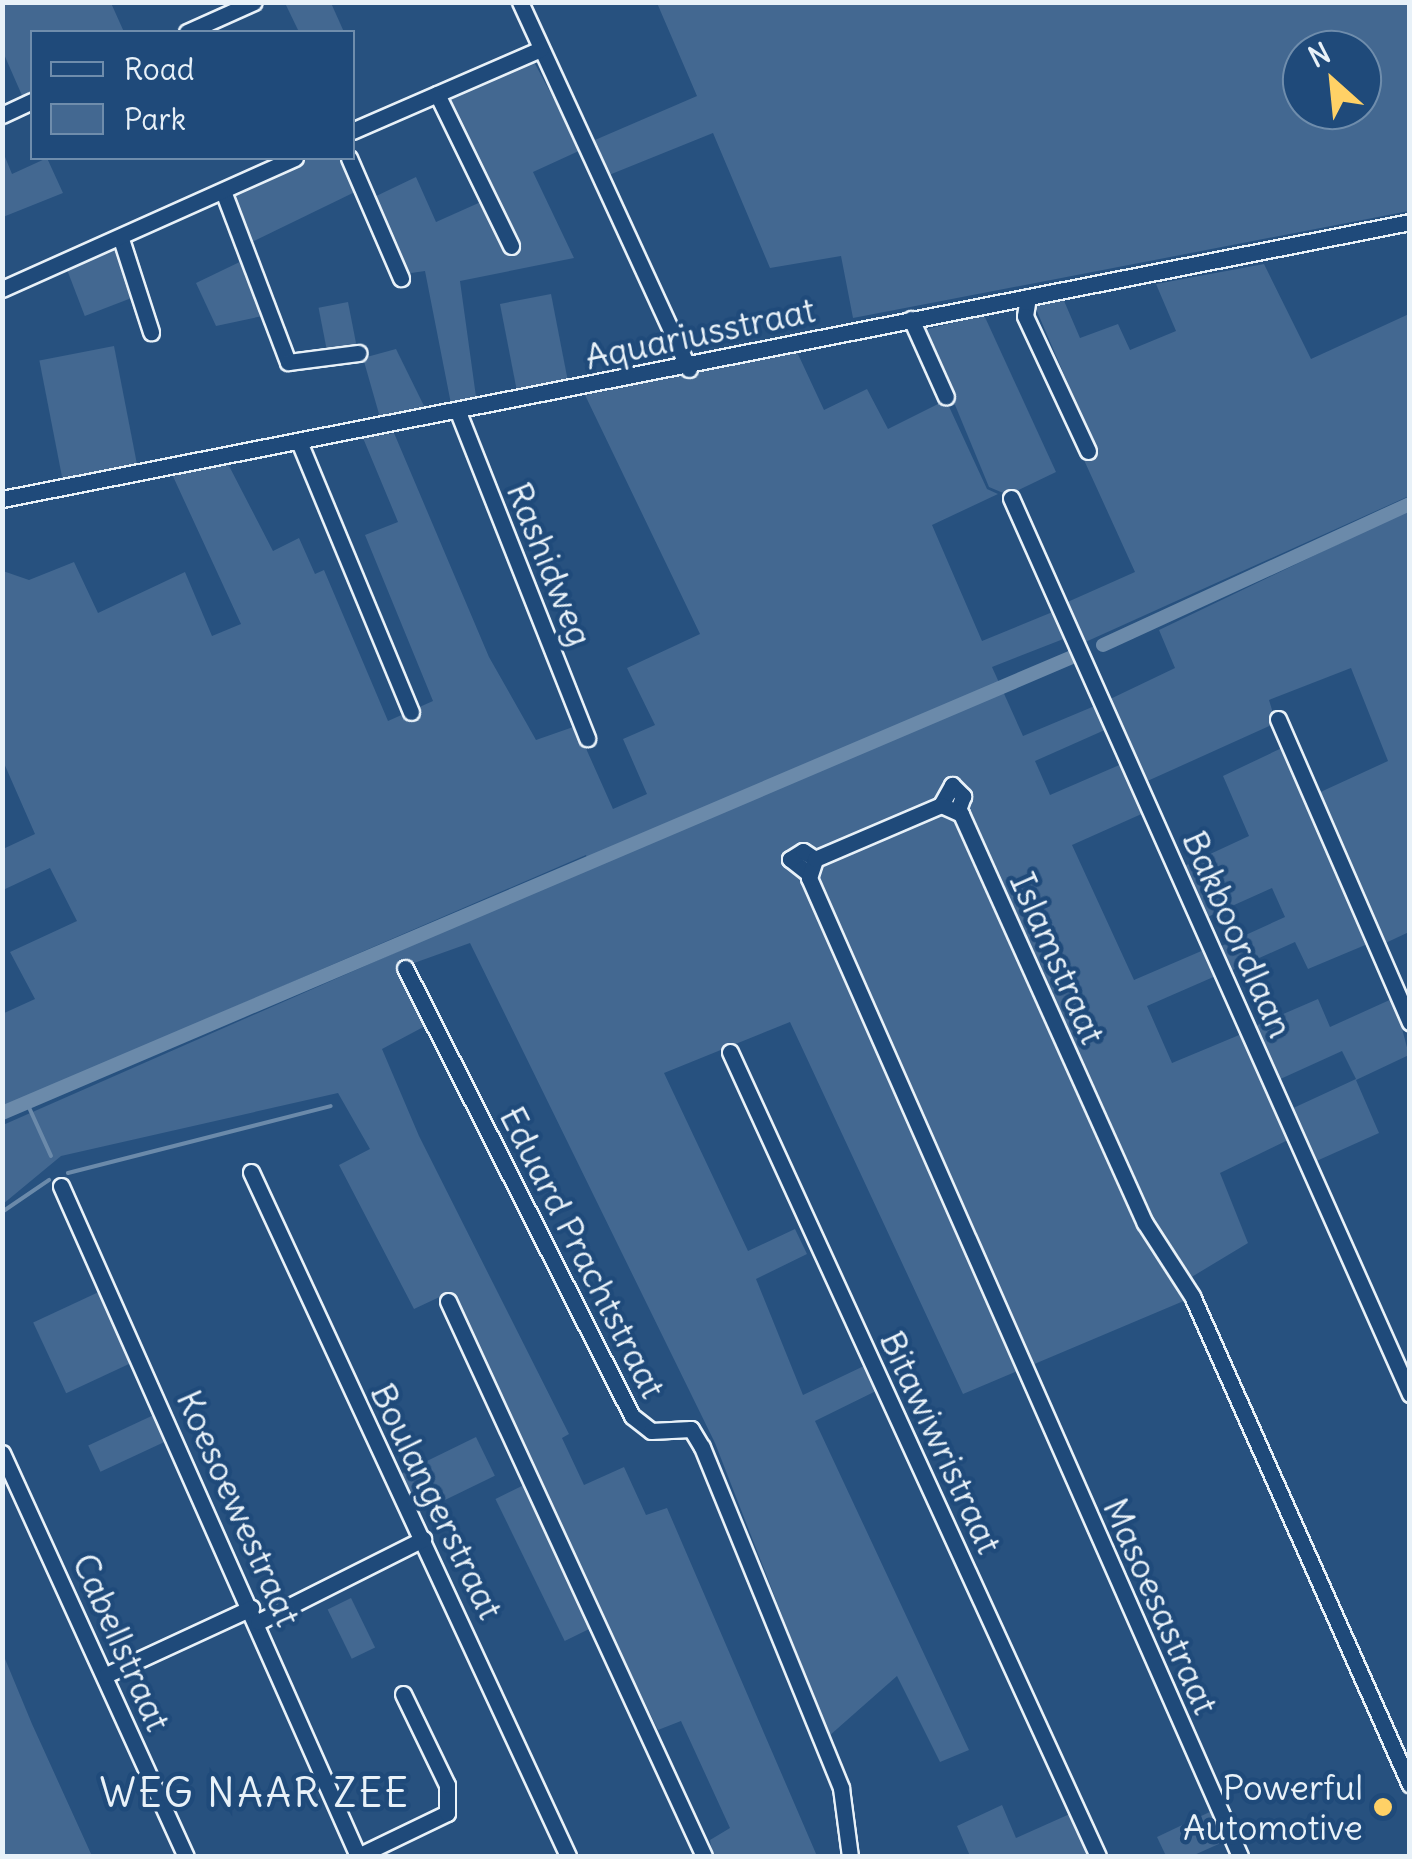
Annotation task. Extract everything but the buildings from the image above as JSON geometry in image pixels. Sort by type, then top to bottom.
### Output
[{"type":"street","points":[[191,30],[254,2]]},
{"type":"street","points":[[520,2],[689,369]]},
{"type":"street","points":[[355,130],[542,49]]},
{"type":"street","points":[[437,94],[511,246]]},
{"type":"street","points":[[2,115],[30,103]]},
{"type":"street","points":[[2,290],[290,160]]},
{"type":"street","points":[[350,160],[401,278]]},
{"type":"street","points":[[223,190],[288,362],[358,354]]},
{"type":"street","name":"Aquariusstraat","points":[[2,498],[689,369],[911,319],[1410,222]]},
{"type":"street","points":[[121,239],[151,332]]},
{"type":"street","points":[[1028,297],[1025,316],[1088,452]]},
{"type":"street","points":[[911,319],[946,397]]},
{"type":"street","name":"Rashidweg","points":[[458,412],[587,738]]},
{"type":"street","points":[[300,444],[411,712]]},
{"type":"street","name":"Bakboordlaan","points":[[1011,498],[1410,1394]]},
{"type":"street","points":[[1278,719],[1410,1023]]},
{"type":"street","name":"Islamstraat","points":[[1027,1381],[812,866],[941,805],[958,810],[1145,1223],[1192,1296],[1410,1785]]},
{"type":"street","name":"Eduard Prachtstraat","points":[[405,968],[632,1416],[651,1431],[691,1429],[702,1448],[841,1788],[850,1856]]},
{"type":"street","name":"Bitawiwristraat","points":[[730,1052],[1098,1856]]},
{"type":"street","name":"Boulangerstraat","points":[[251,1172],[568,1856]]},
{"type":"street","name":"Koesoewestraat","points":[[61,1186],[255,1615],[358,1856]]},
{"type":"street","points":[[448,1302],[704,1856]]},
{"type":"street","name":"Masoesastraat","points":[[1027,1381],[1240,1856]]},
{"type":"street","name":"Cabellstraat","points":[[2,1453],[186,1856]]},
{"type":"street","points":[[106,1675],[255,1615],[424,1539]]},
{"type":"street","points":[[358,1856],[447,1814],[448,1785],[404,1694]]},
{"type":"green space","points":[[3,3],[111,3],[123,30],[30,30],[30,97],[24,100],[3,52]]},
{"type":"green space","points":[[285,3],[331,3],[343,30],[298,30]]},
{"type":"green space","points":[[657,3],[1409,3],[1409,211],[853,318],[841,256],[770,268],[713,133],[604,177],[588,143],[697,96]]},
{"type":"green space","points":[[533,60],[581,150],[533,172],[574,258],[460,281],[477,404],[452,409],[425,271],[404,274],[370,199],[416,177],[436,222],[483,201],[505,250],[446,100]]},
{"type":"green space","points":[[3,152],[12,174],[48,160],[63,193],[3,217]]},
{"type":"green space","points":[[299,160],[347,160],[359,190],[250,243],[230,193]]},
{"type":"green space","points":[[119,246],[138,295],[85,316],[66,266]]},
{"type":"green space","points":[[250,257],[272,314],[216,326],[196,283]]},
{"type":"green space","points":[[1264,264],[1311,359],[1409,314],[1409,496],[1081,644],[1063,604],[1135,572],[1084,460],[1096,449],[1033,302],[1062,296],[1080,338],[1118,324],[1130,350],[1176,331],[1156,284]]},
{"type":"green space","points":[[551,294],[568,379],[517,389],[500,304]]},
{"type":"green space","points":[[348,302],[357,349],[328,355],[319,308]]},
{"type":"green space","points":[[984,315],[1056,472],[1008,495],[989,487],[924,330]]},
{"type":"green space","points":[[114,346],[138,468],[63,482],[39,361]]},
{"type":"green space","points":[[396,349],[427,412],[381,421],[363,358]]},
{"type":"green space","points":[[797,352],[824,410],[867,389],[888,429],[946,400],[987,489],[998,494],[932,525],[982,641],[1055,611],[1066,638],[992,667],[1023,736],[1097,705],[1107,729],[1035,761],[1050,795],[1124,763],[1146,812],[1072,845],[1134,980],[1206,949],[1218,975],[1147,1006],[1172,1063],[1244,1033],[1292,1138],[1220,1173],[1248,1243],[1180,1284],[1186,1300],[963,1394],[790,1022],[664,1073],[748,1251],[795,1229],[807,1254],[756,1279],[803,1395],[866,1365],[878,1390],[815,1421],[969,1750],[940,1762],[897,1676],[829,1736],[715,1443],[470,943],[400,968],[429,1024],[382,1049],[419,1136],[569,1434],[562,1438],[584,1485],[624,1467],[646,1515],[667,1508],[817,1856],[713,1856],[710,1840],[730,1828],[681,1721],[658,1730],[448,1293],[414,1309],[339,1165],[370,1149],[338,1093],[61,1156],[3,1204],[3,1125],[590,867],[586,855],[3,1107],[2,1014],[35,999],[10,952],[77,921],[50,868],[3,890],[3,849],[35,834],[3,761],[3,571],[29,580],[74,562],[98,613],[185,572],[212,636],[241,624],[171,472],[227,462],[273,551],[299,538],[315,574],[324,570],[388,721],[433,701],[365,535],[398,522],[363,438],[394,433],[489,657],[536,740],[576,726],[613,809],[647,794],[623,739],[655,725],[627,668],[700,634],[585,395]]},
{"type":"green space","points":[[1409,510],[1409,932],[1379,946],[1314,795],[1388,761],[1351,668],[1269,700],[1276,723],[1143,783],[1106,701],[1175,668],[1159,630]]},
{"type":"green space","points":[[1286,746],[1370,943],[1308,969],[1295,942],[1228,972],[1217,948],[1285,917],[1272,888],[1203,919],[1180,868],[1249,836],[1223,776]]},
{"type":"green space","points":[[1394,998],[1409,1055],[1356,1080],[1379,1133],[1312,1163],[1289,1110],[1356,1079],[1342,1051],[1276,1081],[1253,1027],[1318,999],[1330,1027]]},
{"type":"green space","points":[[103,1290],[136,1361],[66,1393],[33,1323]]},
{"type":"green space","points":[[158,1413],[170,1439],[100,1472],[88,1446]]},
{"type":"green space","points":[[476,1437],[495,1476],[413,1516],[394,1477]]},
{"type":"green space","points":[[526,1484],[595,1626],[565,1641],[495,1499]]},
{"type":"green space","points":[[351,1598],[375,1647],[352,1659],[328,1609]]},
{"type":"green space","points":[[3,1654],[32,1724],[92,1856],[3,1856]]},
{"type":"green space","points":[[1002,1805],[1016,1838],[1072,1813],[1093,1856],[970,1856],[957,1826]]},
{"type":"green space","points":[[1218,1808],[1232,1838],[1192,1856],[1166,1856],[1157,1837]]},
{"type":"waterway","points":[[1103,645],[1410,504]]},
{"type":"waterway","points":[[2,1113],[1070,658]]},
{"type":"waterway","points":[[27,1103],[51,1156]]},
{"type":"waterway","points":[[68,1173],[331,1106]]},
{"type":"waterway","points":[[2,1212],[49,1180]]},
{"type":"place","name":"Powerful Automotive","points":[[1383,1807]]},
{"type":"district","name":"WEG NAAR ZEE","points":[[255,1793]]}]
